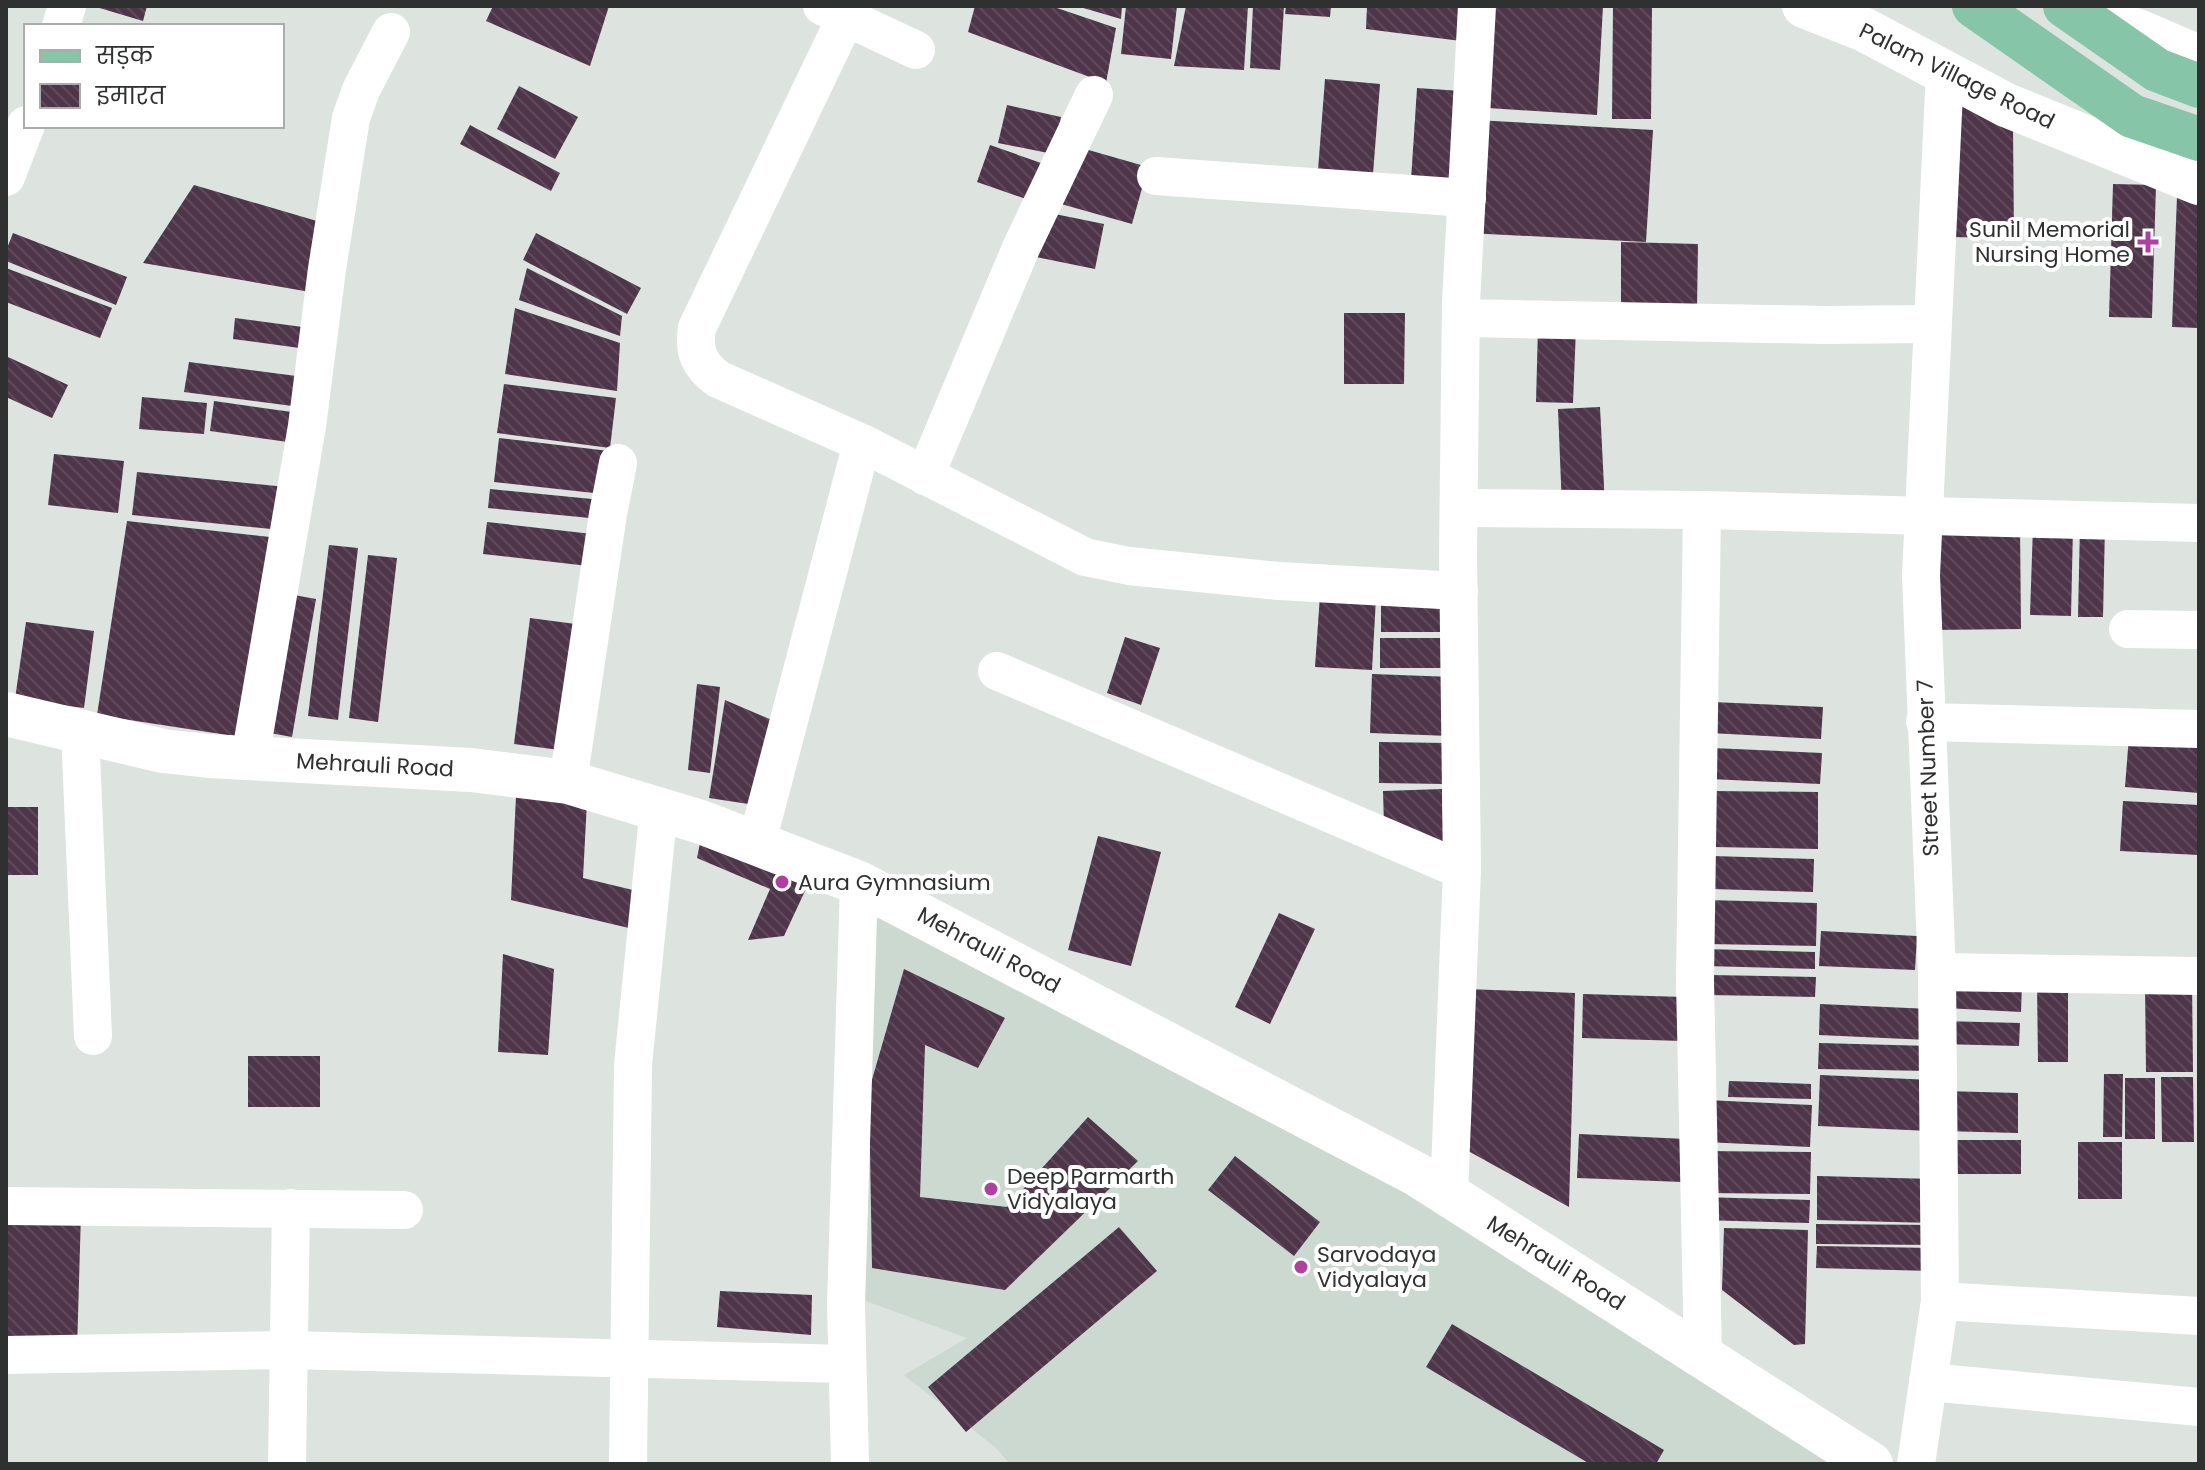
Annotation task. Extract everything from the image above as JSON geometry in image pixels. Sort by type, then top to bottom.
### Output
[{"type":"main road","points":[[1974,6],[2132,116],[2199,139]]},
{"type":"main road","points":[[2063,6],[2157,70],[2199,86]]},
{"type":"street","points":[[1449,1195],[1462,870],[1459,591],[1461,318],[1477,6]]},
{"type":"street","name":"Palam Village Road","points":[[1804,6],[1856,18],[2006,105],[2199,183]]},
{"type":"street","points":[[2063,6],[2138,31],[2199,57]]},
{"type":"street","points":[[916,50],[834,13],[697,328],[694,344],[706,370],[718,379],[862,443],[1085,557],[1129,566],[1279,581],[1459,591]]},
{"type":"street","points":[[250,758],[307,426],[327,269],[351,118],[361,90],[391,32]]},
{"type":"street","name":"Street Number 7","points":[[1916,1464],[1940,1301],[1937,972],[1921,575],[1945,71]]},
{"type":"street","points":[[925,476],[1021,248],[1094,95]]},
{"type":"street","points":[[6,177],[25,128]]},
{"type":"street","points":[[1156,176],[1467,198]]},
{"type":"street","points":[[1461,318],[1932,324]]},
{"type":"street","points":[[757,842],[862,443]]},
{"type":"street","points":[[568,782],[618,463]]},
{"type":"street","points":[[1459,508],[1702,510],[2199,523]]},
{"type":"street","points":[[1702,510],[1695,981],[1703,1356]]},
{"type":"street","points":[[2128,629],[2199,630]]},
{"type":"street","points":[[997,671],[1462,870]]},
{"type":"street","name":"Mehrauli Road","points":[[6,714],[163,751],[471,770],[568,782],[659,807],[859,883],[1416,1174],[1871,1464]]},
{"type":"street","points":[[1925,722],[2199,729]]},
{"type":"street","points":[[80,731],[93,1036]]},
{"type":"street","points":[[628,1464],[633,1065],[659,807]]},
{"type":"street","points":[[850,1464],[847,1364],[850,1162],[859,883]]},
{"type":"street","points":[[1937,972],[2199,976]]},
{"type":"street","points":[[6,1206],[404,1210]]},
{"type":"street","points":[[287,1464],[291,1208]]},
{"type":"street","points":[[1940,1301],[2199,1316]]},
{"type":"street","points":[[6,1355],[287,1350],[847,1364]]},
{"type":"street","points":[[1928,1382],[2199,1407]]},
{"type":"shaded area","name":"Sarvodaya Vidyalaya","points":[[859,883],[1234,1079],[1871,1464],[1010,1464],[996,1448],[904,1375],[967,1338],[863,1300]]},
{"type":"building","points":[[93,6],[147,6],[143,21]]},
{"type":"building","points":[[493,6],[609,6],[590,66],[486,21]]},
{"type":"building","points":[[975,6],[1051,6],[1116,28],[1106,83],[968,32]]},
{"type":"building","points":[[1122,6],[1121,19],[1080,7]]},
{"type":"building","points":[[1126,6],[1177,6],[1171,59],[1121,54]]},
{"type":"building","points":[[1186,6],[1248,6],[1244,70],[1174,66]]},
{"type":"building","points":[[1253,6],[1284,6],[1280,70],[1250,68]]},
{"type":"building","points":[[1286,6],[1331,6],[1330,17],[1285,14]]},
{"type":"building","points":[[1367,6],[1471,6],[1469,42],[1366,29]]},
{"type":"building","points":[[1479,6],[1603,6],[1597,115],[1473,107]]},
{"type":"building","points":[[1613,6],[1652,6],[1651,119],[1612,119]]},
{"type":"building","points":[[1325,79],[1380,84],[1373,174],[1318,170]]},
{"type":"building","points":[[519,86],[578,117],[555,159],[497,129]]},
{"type":"building","points":[[1417,88],[1461,91],[1455,183],[1411,180]]},
{"type":"building","points":[[1948,96],[2013,128],[2014,238],[1947,237]]},
{"type":"building","points":[[1007,105],[1061,117],[1053,154],[998,143]]},
{"type":"building","points":[[1475,120],[1653,130],[1646,242],[1468,233]]},
{"type":"building","points":[[470,125],[560,173],[551,191],[460,144]]},
{"type":"building","points":[[990,145],[1044,164],[1032,201],[977,182]]},
{"type":"building","points":[[1071,145],[1148,167],[1132,224],[1054,202]]},
{"type":"building","points":[[2113,184],[2156,185],[2152,318],[2109,317]]},
{"type":"building","points":[[194,185],[327,224],[316,293],[143,263]]},
{"type":"building","points":[[2177,196],[2199,196],[2199,328],[2172,327]]},
{"type":"building","points":[[1045,212],[1104,224],[1095,269],[1036,257]]},
{"type":"building","points":[[13,233],[127,277],[116,305],[6,261],[6,251]]},
{"type":"building","points":[[536,233],[641,288],[627,314],[523,260]]},
{"type":"building","points":[[1621,242],[1698,244],[1697,307],[1621,307]]},
{"type":"building","points":[[6,268],[112,308],[100,338],[6,302]]},
{"type":"building","points":[[527,268],[622,316],[620,336],[519,300]]},
{"type":"building","points":[[515,308],[620,343],[617,391],[505,374]]},
{"type":"building","points":[[1344,313],[1405,313],[1404,384],[1344,384]]},
{"type":"building","points":[[235,318],[310,328],[307,349],[233,339]]},
{"type":"building","points":[[1538,327],[1576,328],[1573,403],[1536,402]]},
{"type":"building","points":[[6,356],[68,385],[52,418],[6,397]]},
{"type":"building","points":[[189,362],[304,377],[300,407],[184,392]]},
{"type":"building","points":[[504,384],[616,398],[610,448],[497,433]]},
{"type":"building","points":[[142,397],[207,403],[204,434],[139,429]]},
{"type":"building","points":[[214,401],[299,413],[295,443],[210,431]]},
{"type":"building","points":[[1600,407],[1605,506],[1562,508],[1558,409]]},
{"type":"building","points":[[499,438],[609,451],[603,494],[494,482]]},
{"type":"building","points":[[54,454],[124,461],[118,513],[48,505]]},
{"type":"building","points":[[137,472],[286,487],[281,530],[132,515]]},
{"type":"building","points":[[490,489],[602,500],[600,519],[488,508]]},
{"type":"building","points":[[127,521],[279,538],[247,738],[97,715]]},
{"type":"building","points":[[487,522],[601,535],[597,567],[483,554]]},
{"type":"building","points":[[2080,525],[2105,526],[2103,617],[2078,617]]},
{"type":"building","points":[[2020,526],[2021,629],[1931,630],[1930,528]]},
{"type":"building","points":[[2033,526],[2073,527],[2071,616],[2030,615]]},
{"type":"building","points":[[329,545],[358,548],[338,720],[308,716]]},
{"type":"building","points":[[368,555],[397,558],[378,722],[349,718]]},
{"type":"building","points":[[283,593],[316,599],[292,737],[259,731]]},
{"type":"building","points":[[1320,595],[1376,598],[1372,670],[1315,667]]},
{"type":"building","points":[[1381,600],[1454,600],[1454,632],[1381,632]]},
{"type":"building","points":[[530,618],[583,625],[567,751],[514,744]]},
{"type":"building","points":[[26,622],[94,631],[84,708],[15,699]]},
{"type":"building","points":[[1125,637],[1160,648],[1141,705],[1107,693]]},
{"type":"building","points":[[1380,638],[1455,638],[1455,668],[1380,668]]},
{"type":"building","points":[[1372,674],[1453,677],[1450,736],[1370,733]]},
{"type":"building","points":[[697,684],[720,687],[710,773],[688,770]]},
{"type":"building","points":[[725,700],[774,721],[755,805],[709,798]]},
{"type":"building","points":[[1712,702],[1823,707],[1821,739],[1710,733]]},
{"type":"building","points":[[2129,736],[2199,742],[2199,793],[2125,787]]},
{"type":"building","points":[[1379,742],[1445,743],[1444,784],[1379,783]]},
{"type":"building","points":[[1712,748],[1822,753],[1820,784],[1710,779]]},
{"type":"building","points":[[1442,789],[1444,857],[1384,825],[1383,791]]},
{"type":"building","points":[[1713,791],[1818,792],[1818,849],[1713,847]]},
{"type":"building","points":[[516,796],[587,801],[583,878],[637,891],[633,929],[511,900]]},
{"type":"building","points":[[2123,801],[2199,805],[2199,855],[2120,851]]},
{"type":"building","points":[[6,807],[38,807],[38,875],[6,875]]},
{"type":"building","name":"Aura Gymnasium","points":[[702,833],[812,876],[784,936],[748,940],[770,889],[697,858]]},
{"type":"building","points":[[1098,836],[1161,852],[1131,966],[1068,950]]},
{"type":"building","points":[[1712,856],[1814,859],[1813,892],[1712,889]]},
{"type":"building","points":[[1707,900],[1817,903],[1816,946],[1706,944]]},
{"type":"building","points":[[1279,913],[1315,929],[1270,1024],[1235,1007]]},
{"type":"building","points":[[1821,931],[1917,936],[1915,970],[1819,966]]},
{"type":"building","points":[[1705,949],[1815,952],[1815,969],[1705,966]]},
{"type":"building","points":[[503,954],[554,969],[548,1055],[498,1052]]},
{"type":"building","points":[[904,969],[1005,1018],[978,1068],[925,1045],[920,1197],[1007,1207],[1088,1117],[1138,1161],[1005,1290],[872,1268],[869,1090]]},
{"type":"building","points":[[1709,975],[1816,977],[1815,997],[1708,995]]},
{"type":"building","points":[[1946,980],[2022,983],[2021,1012],[1945,1008]]},
{"type":"building","points":[[2192,980],[2193,1072],[2146,1072],[2145,981]]},
{"type":"building","points":[[2037,983],[2068,983],[2068,1062],[2038,1062]]},
{"type":"building","points":[[1467,989],[1575,993],[1569,1207],[1461,1147]]},
{"type":"building","points":[[1583,994],[1684,997],[1683,1041],[1582,1038]]},
{"type":"building","points":[[1820,1004],[1930,1009],[1928,1040],[1819,1035]]},
{"type":"building","points":[[1941,1021],[2020,1023],[2019,1046],[1940,1044]]},
{"type":"building","points":[[1819,1043],[1931,1046],[1930,1071],[1818,1069]]},
{"type":"building","points":[[248,1056],[320,1056],[320,1107],[248,1107]]},
{"type":"building","points":[[2104,1074],[2123,1074],[2122,1137],[2103,1137]]},
{"type":"building","points":[[1820,1075],[1932,1080],[1930,1131],[1818,1126]]},
{"type":"building","points":[[2161,1077],[2193,1077],[2194,1142],[2162,1142]]},
{"type":"building","points":[[2125,1078],[2155,1078],[2155,1139],[2125,1139]]},
{"type":"building","points":[[1729,1081],[1811,1084],[1811,1099],[1728,1097]]},
{"type":"building","points":[[1944,1091],[2018,1093],[2018,1133],[1943,1131]]},
{"type":"building","points":[[1706,1100],[1812,1105],[1810,1147],[1704,1142]]},
{"type":"building","points":[[1579,1134],[1686,1139],[1683,1182],[1577,1178]]},
{"type":"building","points":[[1948,1140],[2021,1140],[2021,1174],[1947,1174]]},
{"type":"building","points":[[2078,1142],[2122,1142],[2122,1199],[2078,1199]]},
{"type":"building","points":[[1703,1151],[1811,1152],[1810,1194],[1703,1193]]},
{"type":"building","points":[[1235,1156],[1320,1222],[1294,1256],[1208,1190]]},
{"type":"building","points":[[1817,1176],[1934,1179],[1933,1223],[1817,1220]]},
{"type":"building","points":[[1702,1197],[1810,1200],[1809,1223],[1701,1220]]},
{"type":"building","points":[[6,1210],[81,1213],[77,1350],[6,1348]]},
{"type":"building","points":[[1816,1224],[1935,1225],[1934,1245],[1816,1244]]},
{"type":"building","points":[[1119,1227],[1157,1271],[966,1432],[928,1387]]},
{"type":"building","points":[[1724,1228],[1808,1230],[1805,1344],[1794,1345],[1722,1290]]},
{"type":"building","points":[[1817,1246],[1933,1248],[1932,1271],[1816,1268]]},
{"type":"building","points":[[720,1291],[812,1295],[811,1335],[717,1327]]},
{"type":"building","points":[[1452,1324],[1664,1450],[1656,1464],[1590,1464],[1426,1367]]},
{"type":"place","name":"Sunil Memorial Nursing Home","points":[[2148,242]]},
{"type":"place","name":"Aura Gymnasium","points":[[782,882]]},
{"type":"place","name":"Deep Parmarth Vidyalaya","points":[[991,1189]]},
{"type":"place","name":"Sarvodaya Vidyalaya","points":[[1301,1267]]}]
